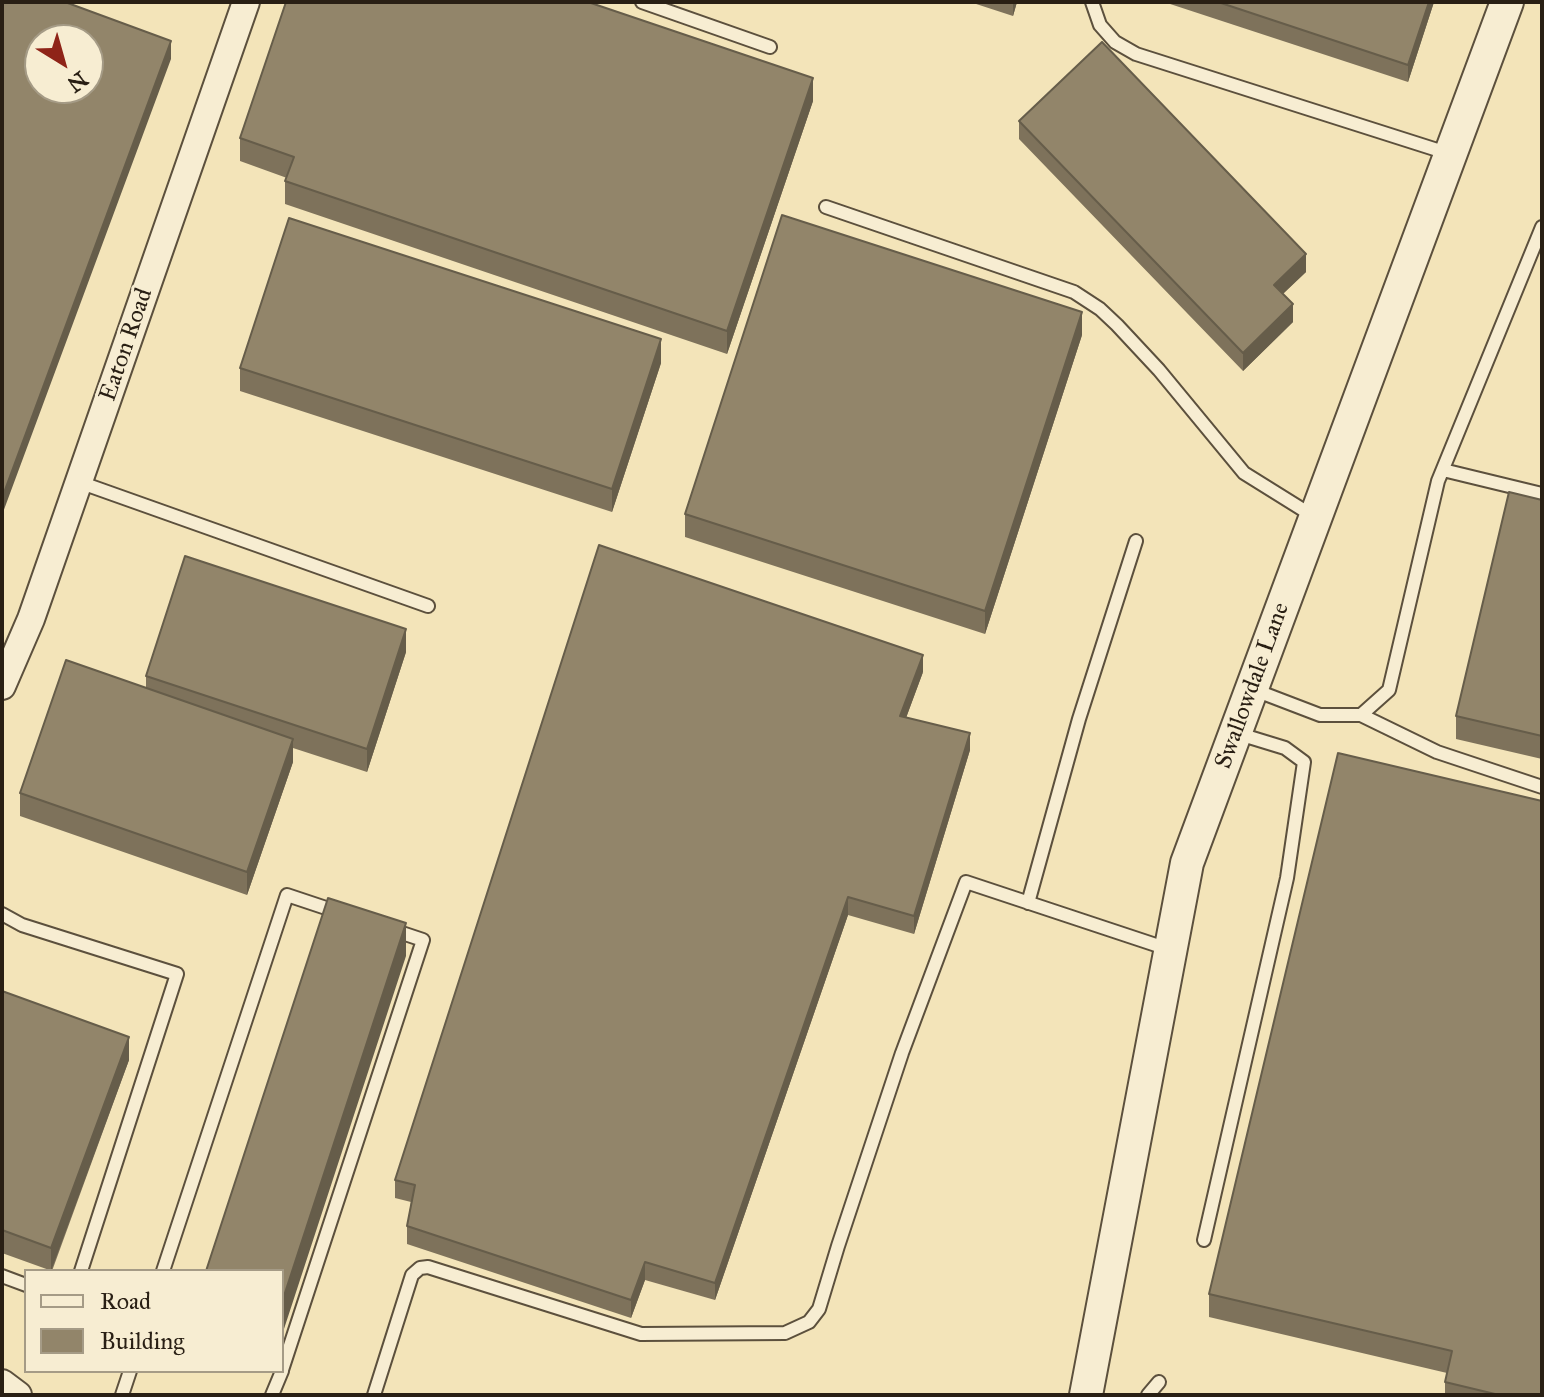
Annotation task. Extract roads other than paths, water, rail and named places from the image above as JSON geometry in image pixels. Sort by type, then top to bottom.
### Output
[{"type":"street","name":"Eaton Road","points":[[2,686],[31,619],[246,2]]},
{"type":"street","name":"Swallowdale Lane","points":[[1086,1395],[1187,863],[1507,2]]},
{"type":"street","points":[[2,1383],[18,1395]]},
{"type":"lane","points":[[642,2],[770,47]]},
{"type":"lane","points":[[1092,2],[1100,25],[1115,42],[1136,54],[1450,154]]},
{"type":"lane","points":[[826,207],[1074,292],[1117,325],[1159,370],[1244,473],[1315,518]]},
{"type":"lane","points":[[1361,715],[1389,690],[1438,481],[1542,227]]},
{"type":"lane","points":[[1443,470],[1542,494]]},
{"type":"lane","points":[[79,482],[428,606]]},
{"type":"lane","points":[[1028,903],[1079,719],[1136,541]]},
{"type":"lane","points":[[1252,689],[1320,715],[1361,715],[1437,752],[1542,787]]},
{"type":"lane","points":[[1204,1240],[1287,878],[1304,762],[1285,748],[1236,733]]},
{"type":"lane","points":[[374,1395],[412,1275],[420,1268],[428,1267],[641,1334],[785,1333],[809,1322],[819,1309],[902,1053],[966,882],[1171,951]]},
{"type":"lane","points":[[164,1269],[287,895],[348,915]]},
{"type":"lane","points":[[2,914],[22,925],[177,974],[82,1269]]},
{"type":"lane","points":[[284,1364],[423,940],[378,925]]},
{"type":"lane","points":[[2,1276],[24,1284]]},
{"type":"lane","points":[[122,1395],[129,1373]]},
{"type":"lane","points":[[272,1395],[281,1373]]},
{"type":"lane","points":[[1148,1395],[1159,1382]]}]
